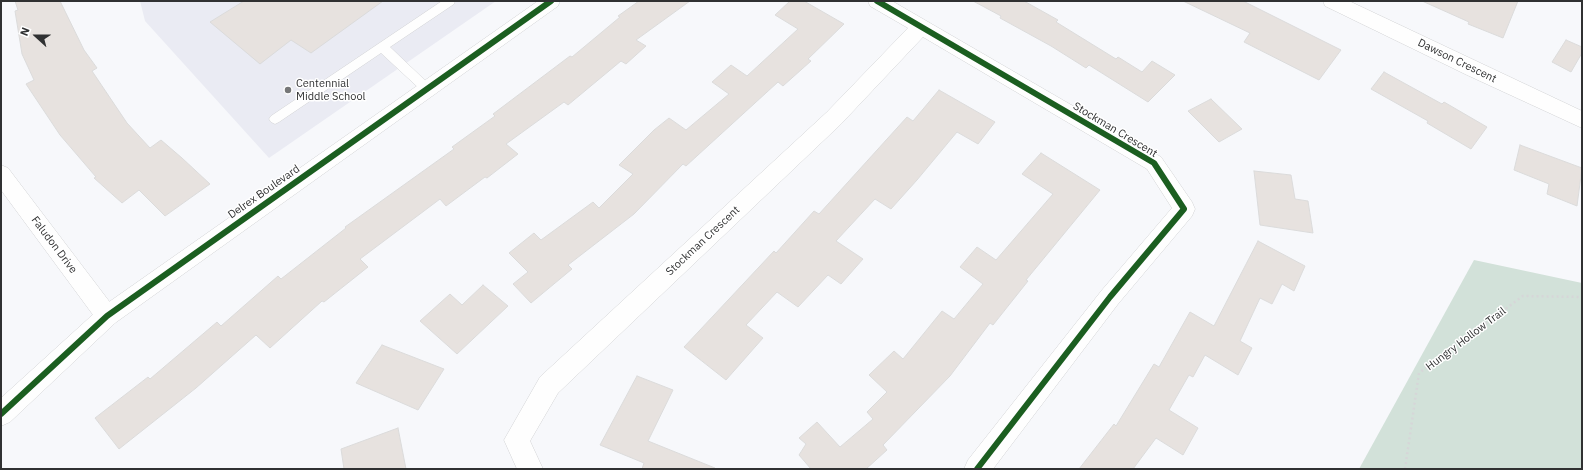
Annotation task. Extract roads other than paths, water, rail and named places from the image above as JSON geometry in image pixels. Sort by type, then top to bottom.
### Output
[{"type":"street","name":"Delrex Boulevard","points":[[1,414],[107,316],[551,1]]},
{"type":"street","name":"Stockman Crescent","points":[[877,1],[1154,163],[1184,209],[1110,297],[977,469]]},
{"type":"street","name":"Dawson Crescent","points":[[1332,1],[1474,70],[1582,120]]},
{"type":"street","name":"Stockman Crescent","points":[[530,469],[517,440],[549,385],[834,118],[921,27]]},
{"type":"street","name":"Faludon Drive","points":[[1,174],[107,316]]},
{"type":"lane","points":[[275,119],[450,1]]},
{"type":"lane","points":[[382,47],[426,89]]},
{"type":"place","name":"Centennial Middle School","points":[[288,90]]}]
